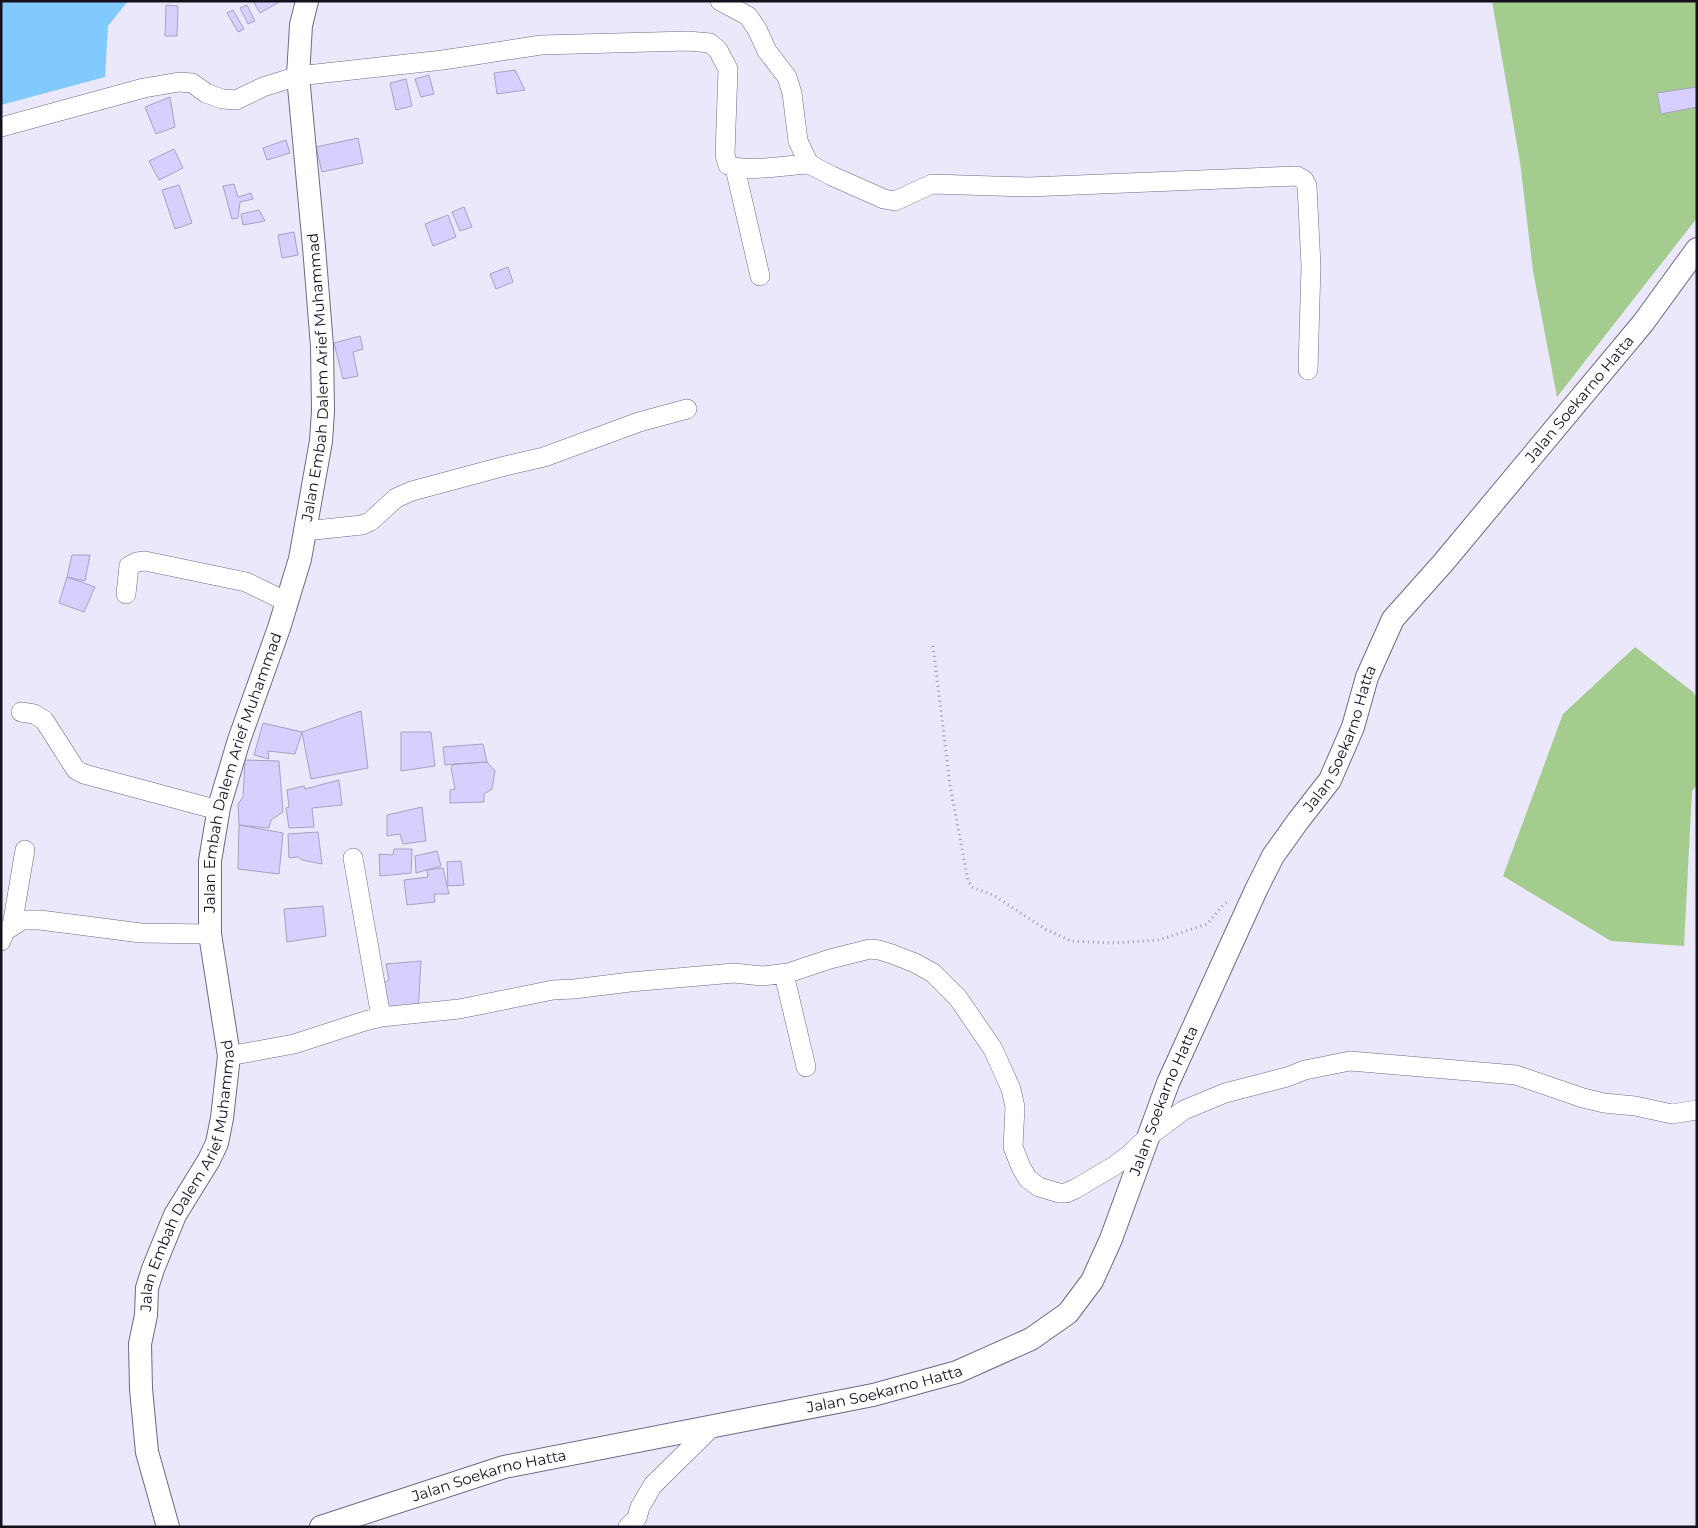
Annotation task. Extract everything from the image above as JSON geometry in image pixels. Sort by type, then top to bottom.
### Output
[{"type":"street","name":"Jalan Embah Dalem Arief Muhammad","points":[[168,1527],[147,1452],[140,1375],[140,1344],[146,1315],[147,1288],[152,1269],[175,1214],[209,1160],[217,1143],[222,1118],[229,1056],[210,934],[210,861],[218,810],[300,559],[321,442],[322,346],[298,76],[301,25],[307,1]]},
{"type":"street","points":[[720,1],[748,16],[766,51],[786,77],[792,93],[798,141],[809,164]]},
{"type":"street","points":[[1,127],[144,88],[179,82],[192,83],[206,93],[222,99],[236,100],[263,87],[298,76],[443,60],[541,45],[688,41],[710,43],[718,50],[728,70],[724,155],[728,165],[735,168],[809,164],[884,199],[896,201],[932,184],[1029,188],[1297,176],[1304,180],[1307,186],[1311,266],[1308,370]]},
{"type":"street","points":[[735,168],[760,276]]},
{"type":"street","name":"Jalan Soekarno Hatta","points":[[322,1527],[504,1467],[873,1395],[957,1372],[1031,1339],[1068,1312],[1092,1281],[1111,1239],[1168,1083],[1256,890],[1273,856],[1330,780],[1353,727],[1367,677],[1393,619],[1443,563],[1637,330],[1697,249]]},
{"type":"street","points":[[305,531],[362,525],[371,521],[396,498],[412,490],[544,457],[638,422],[687,409]]},
{"type":"street","points":[[126,594],[129,566],[145,561],[246,582],[287,602]]},
{"type":"street","points":[[21,712],[34,714],[44,720],[76,770],[84,774],[218,810]]},
{"type":"street","points":[[7,934],[25,850]]},
{"type":"street","points":[[353,858],[381,1018]]},
{"type":"street","points":[[7,934],[22,920],[40,920],[141,933],[210,934]]},
{"type":"street","points":[[229,1056],[294,1044],[365,1021],[381,1018],[459,1009],[554,990],[734,973],[762,976],[784,974],[830,958],[870,949],[892,954],[915,963],[933,973],[958,998],[993,1049],[1011,1089],[1016,1122],[1013,1147],[1021,1167],[1028,1179],[1038,1186],[1059,1194],[1075,1189],[1129,1155],[1149,1136],[1184,1110],[1225,1093],[1287,1077],[1304,1070],[1350,1061],[1516,1075],[1583,1098],[1604,1103],[1635,1106],[1672,1114],[1697,1110]]},
{"type":"street","points":[[784,974],[806,1067]]},
{"type":"street","points":[[628,1527],[637,1518],[640,1506],[653,1485],[713,1426]]},
{"type":"path","points":[[933,646],[950,785],[968,881],[972,887],[994,896],[1045,929],[1071,941],[1111,943],[1160,940],[1207,924],[1224,904],[1256,890]]},
{"type":"green space","points":[[1492,1],[1697,1],[1697,218],[1557,397],[1533,271],[1520,162]]},
{"type":"green space","points":[[1635,647],[1693,692],[1697,698],[1697,784],[1692,791],[1684,946],[1611,941],[1503,876],[1563,714]]},
{"type":"water","points":[[1,1],[128,1],[108,26],[105,77],[1,105]]},
{"type":"building","points":[[253,1],[279,1],[279,2],[260,13]]},
{"type":"building","points":[[166,5],[178,6],[177,36],[165,36]]},
{"type":"building","points":[[247,5],[255,21],[248,24],[240,8]]},
{"type":"building","points":[[233,10],[244,29],[238,32],[227,13]]},
{"type":"building","points":[[515,70],[525,90],[497,94],[494,73]]},
{"type":"building","points":[[429,75],[434,94],[421,97],[415,79]]},
{"type":"building","points":[[406,79],[412,106],[396,110],[390,83]]},
{"type":"building","points":[[1697,87],[1697,107],[1661,114],[1657,93]]},
{"type":"building","points":[[170,97],[175,127],[156,134],[145,107]]},
{"type":"building","points":[[358,138],[363,163],[322,172],[316,147]]},
{"type":"building","points":[[286,140],[290,153],[267,160],[263,148]]},
{"type":"building","points":[[174,149],[183,168],[159,180],[149,161]]},
{"type":"building","points":[[234,184],[238,197],[251,193],[253,199],[240,202],[238,218],[232,219],[223,186]]},
{"type":"building","points":[[179,185],[192,223],[175,229],[162,190]]},
{"type":"building","points":[[464,207],[472,227],[460,231],[452,212]]},
{"type":"building","points":[[259,210],[265,221],[243,225],[241,214]]},
{"type":"building","points":[[448,215],[456,237],[433,246],[425,224]]},
{"type":"building","points":[[294,232],[298,255],[282,258],[278,235]]},
{"type":"building","points":[[508,267],[513,282],[496,289],[490,274]]},
{"type":"building","points":[[360,336],[363,349],[353,352],[358,376],[343,379],[334,343]]},
{"type":"building","points":[[72,555],[90,555],[85,581],[67,577]]},
{"type":"building","points":[[67,577],[95,587],[84,612],[59,603]]},
{"type":"building","points":[[361,711],[368,768],[311,779],[302,732]]},
{"type":"building","points":[[263,723],[302,732],[295,754],[268,751],[269,759],[254,755]]},
{"type":"building","points":[[401,732],[431,732],[435,766],[401,771]]},
{"type":"building","points":[[483,744],[487,762],[445,765],[443,747]]},
{"type":"building","points":[[245,760],[279,761],[283,812],[271,820],[269,828],[239,825],[238,804],[243,797]]},
{"type":"building","points":[[487,762],[495,771],[492,789],[484,794],[484,802],[450,803],[450,790],[455,789],[451,768],[453,764]]},
{"type":"building","points":[[339,780],[342,805],[312,808],[314,827],[289,828],[286,808],[289,807],[287,790],[304,786],[305,789]]},
{"type":"building","points":[[422,807],[426,841],[403,844],[400,834],[387,836],[387,815]]},
{"type":"building","points":[[239,825],[283,833],[279,874],[238,869]]},
{"type":"building","points":[[318,832],[322,864],[302,860],[298,857],[289,858],[288,834]]},
{"type":"building","points":[[394,849],[412,849],[411,873],[380,876],[379,854],[393,855]]},
{"type":"building","points":[[437,851],[441,866],[416,873],[415,856]]},
{"type":"building","points":[[461,861],[464,885],[448,886],[447,862]]},
{"type":"building","points":[[443,868],[449,894],[434,894],[435,902],[407,905],[404,880],[428,877],[427,870]]},
{"type":"building","points":[[323,906],[326,936],[287,942],[284,909]]},
{"type":"building","points":[[421,961],[418,1013],[386,1010],[382,984],[389,980],[386,964]]}]
